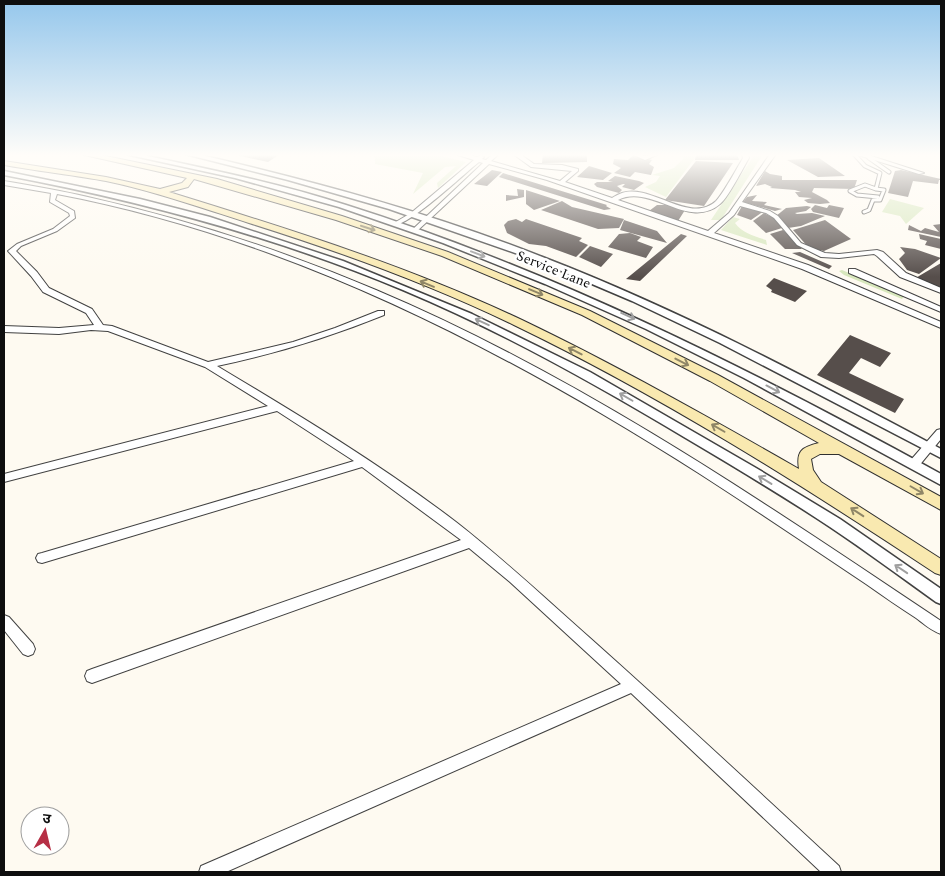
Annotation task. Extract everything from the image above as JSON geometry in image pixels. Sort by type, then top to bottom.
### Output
[{"type":"main road","points":[[169,195],[301,236],[382,265],[517,322],[679,406],[816,487],[941,568]]},
{"type":"main road","points":[[259,195],[329,215],[445,254],[577,309],[714,378],[941,504]]},
{"type":"main road","points":[[816,487],[806,471],[804,457],[810,451],[817,448],[846,450]]},
{"type":"street","points":[[53,195],[52,201],[72,212],[72,217],[55,230],[19,245],[12,251],[46,290],[89,311],[100,327]]},
{"type":"street","points":[[68,195],[144,212],[278,256],[384,297],[456,330],[559,384],[647,436],[797,531],[941,628]]},
{"type":"street","points":[[111,195],[201,217],[337,262],[472,317],[534,347],[621,394],[792,495],[941,597]]},
{"type":"street","name":"Service Lane","points":[[298,195],[414,230],[559,286],[630,316],[718,359],[941,480]]},
{"type":"street","points":[[345,195],[428,218],[590,279],[764,360],[941,454]]},
{"type":"street","points":[[396,224],[413,214],[436,195]]},
{"type":"street","points":[[414,230],[454,195]]},
{"type":"street","points":[[597,195],[804,267],[941,325]]},
{"type":"street","points":[[613,200],[621,195]]},
{"type":"street","points":[[640,195],[695,211],[713,208],[723,195]]},
{"type":"street","points":[[709,233],[732,214],[744,195]]},
{"type":"street","points":[[738,203],[768,212],[803,247],[831,257],[874,252],[880,254],[902,275],[941,291]]},
{"type":"street","points":[[852,272],[941,310]]},
{"type":"street","points":[[208,365],[278,350],[336,332],[380,313]]},
{"type":"street","points":[[4,329],[59,331],[100,327],[109,328],[208,365],[364,462],[471,542],[514,578],[657,707],[833,872]]},
{"type":"street","points":[[4,478],[277,407]]},
{"type":"street","points":[[914,464],[941,433]]},
{"type":"street","points":[[42,558],[364,462]]},
{"type":"street","points":[[92,676],[471,542]]},
{"type":"street","points":[[4,620],[28,650]]},
{"type":"street","points":[[208,872],[632,686]]},
{"type":"lane","points":[[857,195],[881,198]]},
{"type":"lane","points":[[864,212],[869,210],[873,200],[880,200],[882,195]]},
{"type":"green space","points":[[728,195],[737,195],[721,220],[711,220]]},
{"type":"green space","points":[[890,199],[924,208],[906,224],[900,216],[882,212]]},
{"type":"green space","points":[[733,217],[740,219],[735,223],[741,229],[766,240],[767,245],[721,230]]},
{"type":"green space","points":[[842,270],[904,296],[902,299],[844,275],[839,271]]},
{"type":"building","points":[[506,195],[524,195],[524,197],[506,201]]},
{"type":"building","points":[[526,195],[541,195],[560,201],[534,210],[526,204]]},
{"type":"building","points":[[556,195],[574,195],[607,205],[611,209],[604,210]]},
{"type":"building","points":[[669,195],[711,195],[704,206],[665,200]]},
{"type":"building","points":[[757,195],[752,201],[767,202],[764,205],[782,209],[775,211],[743,202],[747,197]]},
{"type":"building","points":[[797,195],[817,195],[830,203],[808,203],[804,200],[812,198],[799,197]]},
{"type":"building","points":[[562,201],[572,207],[624,219],[619,228],[598,229],[541,210]]},
{"type":"building","points":[[657,205],[673,205],[685,210],[678,221],[649,211]]},
{"type":"building","points":[[815,205],[827,208],[829,205],[844,208],[839,218],[813,212],[811,209]]},
{"type":"building","points":[[742,206],[764,211],[751,220],[737,215]]},
{"type":"building","points":[[811,207],[806,211],[795,213],[812,213],[825,216],[801,226],[788,228],[776,216],[786,208]]},
{"type":"building","points":[[764,213],[774,218],[782,228],[766,233],[753,221]]},
{"type":"building","points":[[516,219],[522,222],[526,219],[582,238],[579,241],[588,245],[576,257],[546,246],[529,244],[507,233],[504,225],[508,221]]},
{"type":"building","points":[[624,220],[657,231],[667,243],[620,230]]},
{"type":"building","points":[[825,220],[851,239],[824,251],[809,248],[793,230]]},
{"type":"building","points":[[941,224],[941,237],[908,230],[909,225],[921,231],[925,228],[939,232],[933,225]]},
{"type":"building","points":[[783,230],[802,249],[785,249],[770,234]]},
{"type":"building","points":[[630,233],[641,237],[637,241],[653,247],[646,258],[608,247],[619,234]]},
{"type":"building","points":[[681,234],[687,236],[640,281],[626,279]]},
{"type":"building","points":[[919,234],[941,239],[941,249],[925,245],[927,241],[920,239]]},
{"type":"building","points":[[590,246],[613,254],[601,267],[579,257]]},
{"type":"building","points":[[900,247],[915,249],[941,258],[919,274],[907,270],[899,259],[905,253]]},
{"type":"building","points":[[800,252],[832,266],[829,269],[792,253]]},
{"type":"building","points":[[941,263],[941,289],[915,279],[919,276]]},
{"type":"building","points":[[774,278],[807,291],[795,302],[771,292],[772,290],[766,286]]},
{"type":"building","points":[[850,335],[891,353],[880,367],[861,358],[849,373],[904,399],[895,413],[817,375]]}]
